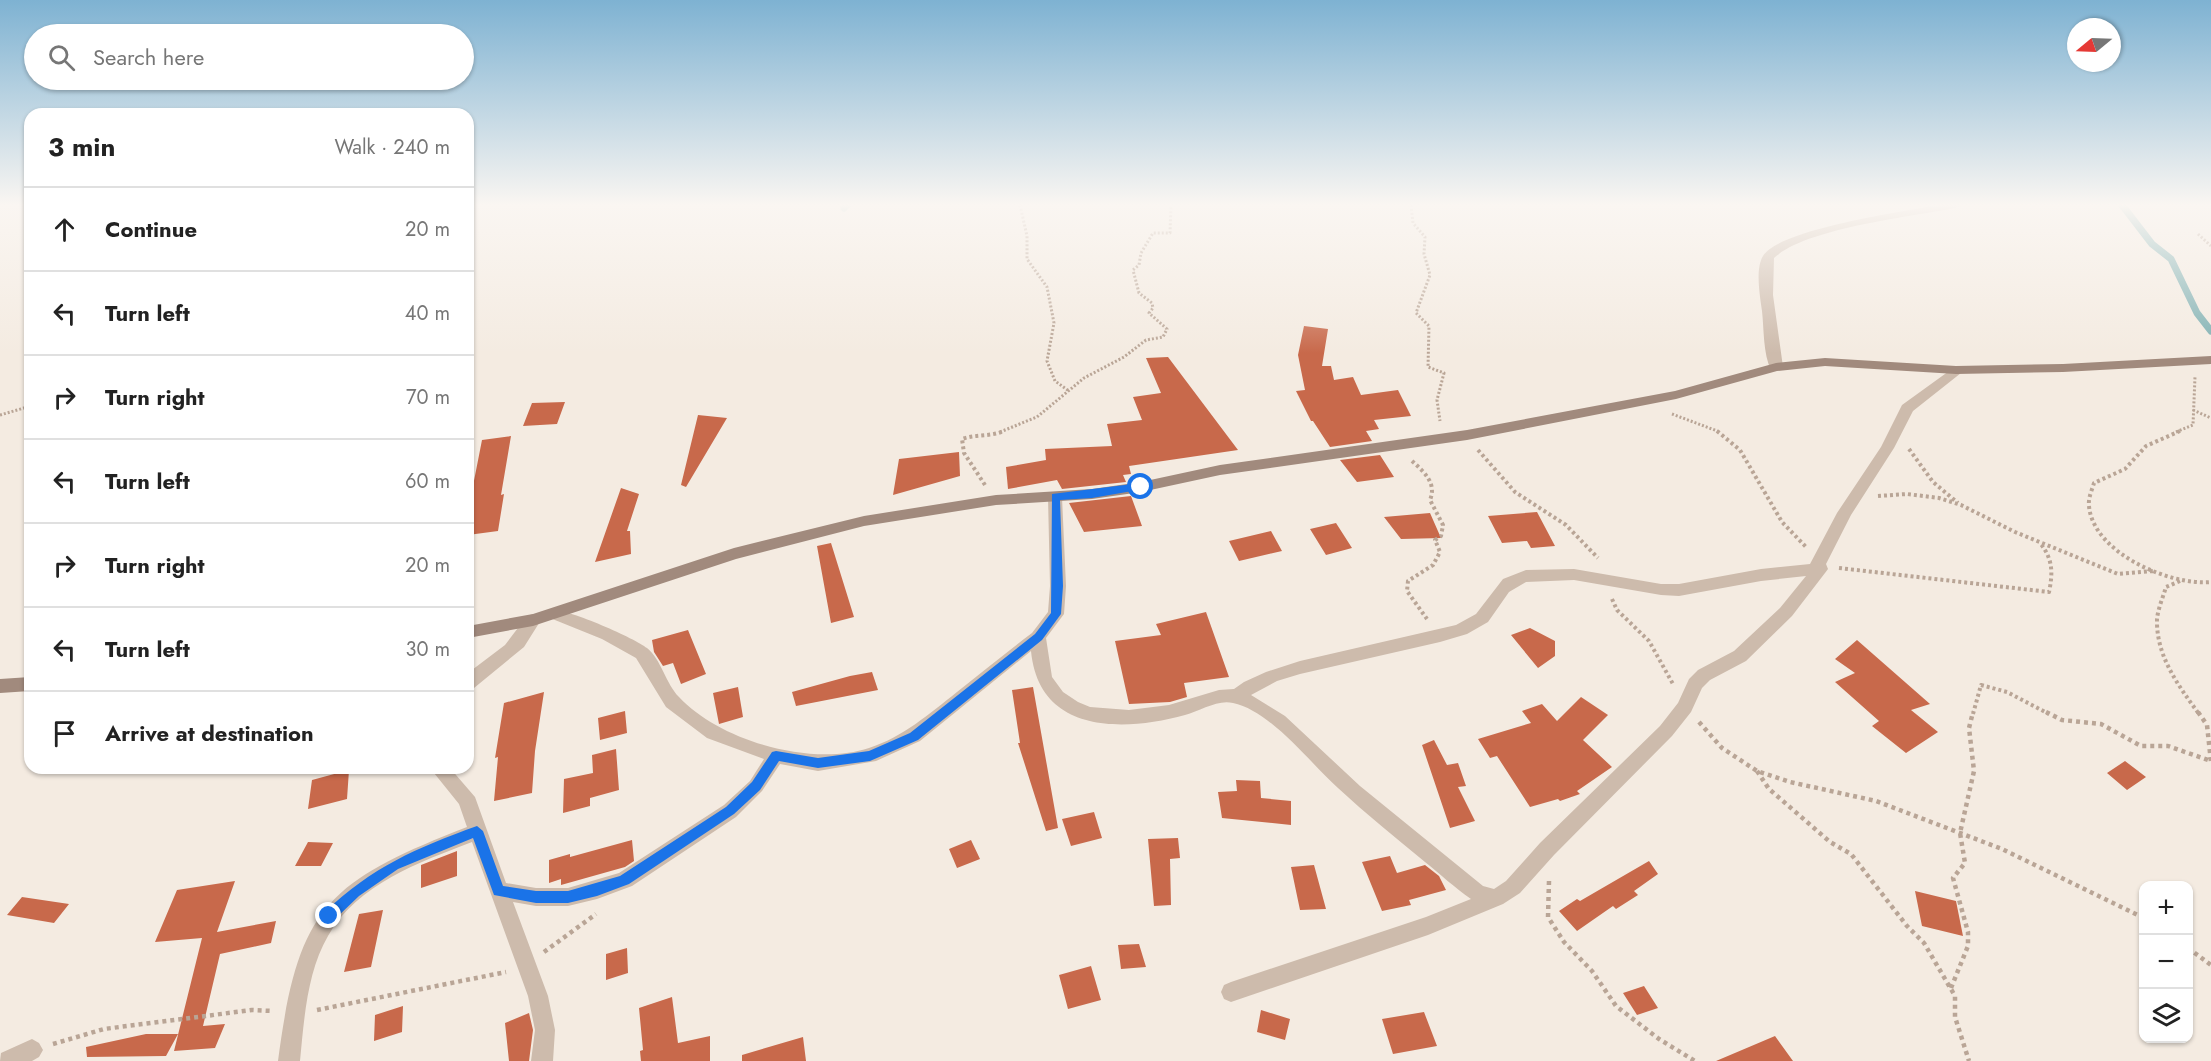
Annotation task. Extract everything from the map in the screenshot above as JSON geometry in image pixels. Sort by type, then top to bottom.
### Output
[{"type":"street","points":[[1771,255],[1767,261],[1767,285],[1776,367]]},
{"type":"street","points":[[474,631],[556,614],[734,555],[864,521],[996,500],[1092,494],[1141,487],[1221,470],[1443,439],[1676,395],[1776,367],[1825,362],[1956,370],[2211,360]]},
{"type":"street","points":[[1231,992],[1428,926],[1496,897],[1513,887],[1547,849],[1666,731],[1685,707],[1695,684],[1704,675],[1740,656],[1786,612],[1820,564],[1856,494],[1896,431],[1907,408],[1956,370]]},
{"type":"street","points":[[556,614],[608,635],[642,653],[672,702],[713,733],[776,756],[818,763],[870,756],[914,736],[1038,637],[1056,614],[1058,586],[1055,497]]},
{"type":"street","points":[[1237,697],[1250,685],[1291,671],[1384,646],[1441,636],[1471,626],[1484,616],[1497,594],[1508,583],[1526,576],[1548,573],[1602,578],[1665,590],[1701,588],[1820,564]]},
{"type":"street","points":[[474,679],[513,651],[525,637],[533,620]]},
{"type":"street","points":[[1038,637],[1044,680],[1057,699],[1074,710],[1104,715],[1142,716],[1173,712],[1223,696],[1237,697],[1275,717],[1292,730],[1337,776],[1476,892],[1484,896],[1496,897]]},
{"type":"street","points":[[0,686],[24,684]]},
{"type":"street","points":[[499,891],[536,897],[568,897],[625,880],[730,811],[756,786],[776,756]]},
{"type":"street","points":[[443,774],[448,782],[464,795],[472,812],[538,996],[545,1030],[542,1061]]},
{"type":"street","points":[[289,1061],[295,1011],[313,948],[329,916],[354,892],[394,865],[477,831]]},
{"type":"street","points":[[9,1061],[32,1050]]},
{"type":"path","points":[[1027,255],[1027,259],[1047,287],[1054,323],[1047,361],[1055,381],[1069,391]]},
{"type":"path","points":[[996,500],[964,453],[962,440],[974,435],[994,435],[1037,417],[1084,378],[1124,357],[1146,340],[1163,337],[1167,329],[1149,313],[1153,308],[1152,303],[1143,299],[1136,290],[1133,270],[1139,265],[1141,255]]},
{"type":"path","points":[[1424,255],[1430,275],[1416,313],[1428,326],[1427,343],[1431,358],[1428,367],[1444,373],[1437,400],[1443,439]]},
{"type":"path","points":[[2194,362],[2196,386],[2193,425],[2146,446],[2125,469],[2094,483],[2088,507],[2100,533],[2130,558],[2164,577],[2200,585],[2211,582]]},
{"type":"path","points":[[0,415],[24,408]]},
{"type":"path","points":[[2193,410],[2211,418]]},
{"type":"path","points":[[1669,413],[1705,426],[1728,438],[1757,474],[1778,519],[1794,539],[1820,564],[2024,591],[2049,592],[2055,570],[2049,553],[2038,541]]},
{"type":"path","points":[[1896,431],[1933,482],[1961,506]]},
{"type":"path","points":[[1392,446],[1407,456],[1432,482],[1433,495],[1430,500],[1443,525],[1441,536],[1435,540],[1440,552],[1433,565],[1408,581],[1407,591],[1441,636]]},
{"type":"path","points":[[1856,494],[1886,497],[1907,494],[1939,498],[2118,574],[2154,571]]},
{"type":"path","points":[[2181,581],[2166,587],[2157,618],[2160,650],[2176,682],[2207,725],[2211,761]]},
{"type":"path","points":[[1951,988],[1968,946],[1968,932],[1953,878],[1965,863],[1960,834],[1974,771],[1969,728],[1981,685],[2007,692],[2062,720],[2101,724],[2141,746],[2148,744],[2183,748],[2211,761]]},
{"type":"path","points":[[1685,707],[1722,748],[1757,771],[1790,782],[1876,801],[2002,849],[2139,916]]},
{"type":"path","points":[[1757,771],[1769,789],[1830,842],[1851,854],[1907,926],[1924,943],[1951,988],[1954,996],[1955,1017],[1969,1061]]},
{"type":"path","points":[[1547,849],[1548,917],[1564,942],[1592,971],[1616,1006],[1659,1039],[1695,1061]]},
{"type":"path","points":[[32,1050],[104,1029],[252,1010],[324,1010],[501,975],[526,964],[592,919],[599,911]]},
{"type":"path","points":[[2193,952],[2211,965]]},
{"type":"building","points":[[1304,326],[1328,329],[1322,366],[1331,366],[1334,380],[1353,377],[1361,395],[1398,390],[1411,416],[1374,420],[1379,429],[1366,431],[1372,441],[1330,447],[1311,421],[1296,391],[1305,390],[1298,355]]},
{"type":"building","points":[[1168,357],[1238,450],[1129,466],[1131,474],[1123,475],[1126,482],[1062,489],[1057,480],[1008,489],[1006,467],[1046,460],[1045,449],[1112,446],[1107,424],[1142,420],[1133,397],[1161,393],[1146,358]]},
{"type":"building","points":[[565,402],[557,424],[523,426],[532,403]]},
{"type":"building","points":[[698,415],[727,418],[686,487],[681,485]]},
{"type":"building","points":[[511,436],[501,495],[504,494],[498,531],[474,534],[474,481],[482,440]]},
{"type":"building","points":[[959,452],[960,476],[893,495],[899,459]]},
{"type":"building","points":[[1380,455],[1394,477],[1357,482],[1340,460]]},
{"type":"building","points":[[621,488],[639,494],[627,531],[630,531],[631,554],[595,562]]},
{"type":"building","points":[[1131,496],[1142,526],[1084,532],[1069,503]]},
{"type":"building","points":[[1537,512],[1555,546],[1531,548],[1527,541],[1502,543],[1488,516]]},
{"type":"building","points":[[1430,513],[1441,538],[1401,539],[1384,517]]},
{"type":"building","points":[[1336,523],[1352,548],[1326,555],[1310,529]]},
{"type":"building","points":[[1271,531],[1282,551],[1239,561],[1229,541]]},
{"type":"building","points":[[831,543],[854,617],[831,623],[817,546]]},
{"type":"building","points":[[1206,612],[1229,677],[1184,683],[1187,697],[1170,702],[1129,704],[1115,641],[1161,635],[1156,624]]},
{"type":"building","points":[[1530,628],[1555,641],[1555,656],[1538,668],[1511,635]]},
{"type":"building","points":[[688,630],[706,674],[681,684],[673,663],[663,666],[654,652],[652,640]]},
{"type":"building","points":[[1857,640],[1930,704],[1911,710],[1938,732],[1906,753],[1872,726],[1879,721],[1835,682],[1855,673],[1835,659]]},
{"type":"building","points":[[872,672],[878,690],[796,706],[792,692]]},
{"type":"building","points":[[738,687],[743,717],[719,724],[713,693]]},
{"type":"building","points":[[1033,687],[1058,828],[1046,831],[1018,743],[1020,743],[1012,690]]},
{"type":"building","points":[[544,692],[535,751],[532,793],[494,801],[498,757],[495,758],[504,703]]},
{"type":"building","points":[[1581,697],[1608,715],[1583,740],[1612,767],[1577,791],[1580,794],[1530,807],[1497,756],[1490,758],[1478,739],[1531,723],[1522,711],[1542,704],[1557,721]]},
{"type":"building","points":[[625,711],[627,733],[600,740],[598,718]]},
{"type":"building","points":[[1434,740],[1447,765],[1458,763],[1466,786],[1458,787],[1475,821],[1450,828],[1422,745]]},
{"type":"building","points":[[616,749],[619,790],[590,798],[590,806],[563,813],[564,779],[593,773],[592,755]]},
{"type":"building","points":[[2125,761],[2146,777],[2127,790],[2107,773]]},
{"type":"building","points":[[334,774],[349,774],[347,799],[308,809],[312,780]]},
{"type":"building","points":[[1236,780],[1260,781],[1261,798],[1291,801],[1291,825],[1222,818],[1218,792],[1237,791]]},
{"type":"building","points":[[1094,812],[1102,838],[1071,846],[1062,819]]},
{"type":"building","points":[[1178,838],[1180,858],[1170,859],[1171,905],[1154,906],[1148,839]]},
{"type":"building","points":[[632,840],[634,861],[625,867],[561,885],[561,879],[549,883],[549,860],[570,854],[570,857]]},
{"type":"building","points":[[971,840],[980,859],[957,868],[949,849]]},
{"type":"building","points":[[308,842],[333,843],[321,866],[295,866]]},
{"type":"building","points":[[457,851],[457,876],[421,888],[421,865]]},
{"type":"building","points":[[1390,856],[1397,873],[1425,865],[1439,876],[1446,890],[1409,900],[1411,905],[1382,911],[1362,862]]},
{"type":"building","points":[[1649,861],[1658,874],[1634,891],[1638,895],[1616,909],[1613,906],[1577,931],[1559,911],[1577,899],[1580,901]]},
{"type":"building","points":[[1314,865],[1326,909],[1300,910],[1291,867]]},
{"type":"building","points":[[235,881],[217,932],[276,921],[271,943],[220,954],[203,1026],[225,1024],[215,1048],[174,1051],[202,938],[155,942],[177,890]]},
{"type":"building","points":[[1915,891],[1956,901],[1963,936],[1922,926]]},
{"type":"building","points":[[22,897],[69,904],[54,923],[7,915]]},
{"type":"building","points":[[383,910],[371,967],[344,972],[359,914]]},
{"type":"building","points":[[1139,944],[1146,967],[1121,969],[1118,945]]},
{"type":"building","points":[[627,948],[628,973],[606,980],[606,954]]},
{"type":"building","points":[[1091,966],[1101,1000],[1068,1009],[1059,975]]},
{"type":"building","points":[[1644,986],[1658,1008],[1637,1015],[1623,993]]},
{"type":"building","points":[[672,997],[678,1043],[710,1036],[710,1061],[641,1061],[640,1051],[643,1050],[639,1008]]},
{"type":"building","points":[[403,1006],[402,1032],[374,1041],[375,1015]]},
{"type":"building","points":[[1261,1010],[1290,1019],[1285,1040],[1257,1032]]},
{"type":"building","points":[[1424,1012],[1437,1046],[1393,1054],[1382,1019]]},
{"type":"building","points":[[529,1013],[533,1030],[529,1061],[509,1061],[505,1023]]},
{"type":"building","points":[[146,1034],[178,1034],[166,1056],[87,1057],[86,1047]]},
{"type":"building","points":[[1775,1036],[1793,1061],[1716,1061]]},
{"type":"building","points":[[803,1037],[806,1061],[742,1061],[742,1055]]},
{"type":"waterway","points":[[2165,255],[2171,259],[2197,313],[2211,331]]},
{"type":"route","points":[[329,916],[354,892],[394,865],[477,831],[499,891],[536,897],[568,897],[597,890],[625,880],[730,811],[756,786],[776,756],[818,763],[870,756],[914,736],[1038,637],[1056,614],[1058,586],[1055,497],[1141,487]]}]
